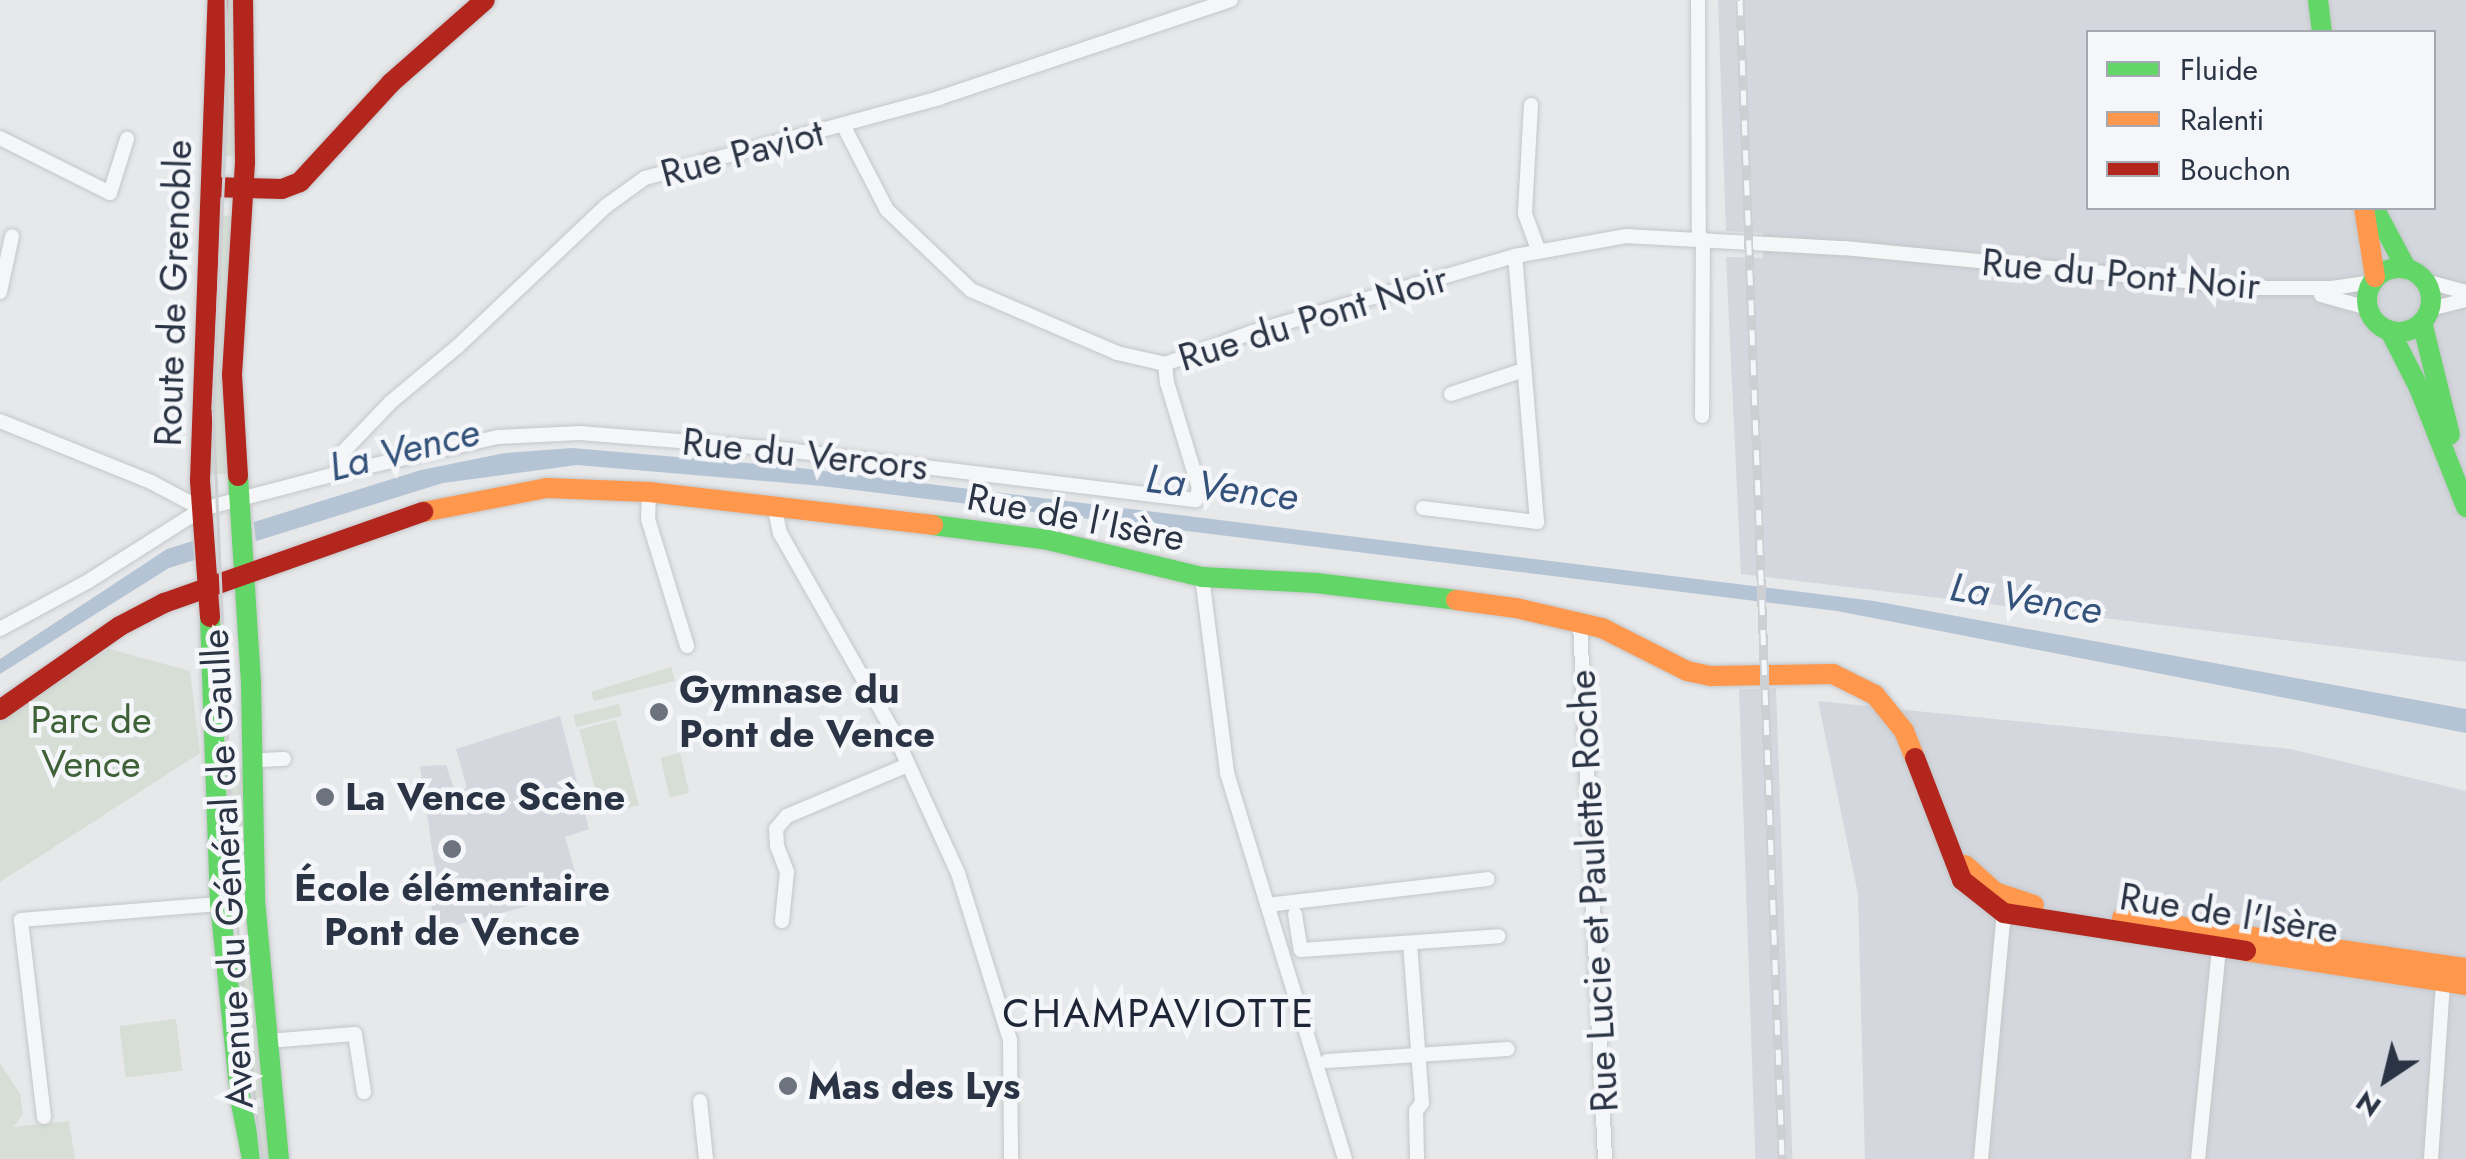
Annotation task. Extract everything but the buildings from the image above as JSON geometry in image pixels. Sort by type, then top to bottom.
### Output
[{"type":"street","name":"Route de Grenoble","points":[[207,580],[202,508],[218,0]]},
{"type":"street","name":"Route de Grenoble","points":[[242,0],[244,188],[232,375],[244,567]]},
{"type":"street","points":[[212,187],[282,189],[300,182],[390,83],[485,0]]},
{"type":"street","name":"Rue Paviot","points":[[335,474],[343,452],[391,402],[457,347],[606,206],[645,178],[844,127],[1231,0]]},
{"type":"street","points":[[1698,0],[1702,416]]},
{"type":"street","points":[[2318,0],[2322,30]]},
{"type":"street","points":[[1531,105],[1524,214],[1538,252]]},
{"type":"street","name":"Rue du Pont Noir","points":[[844,127],[886,210],[971,290],[1117,352],[1166,364],[1253,332],[1516,256],[1626,236],[1844,248],[2301,290],[2368,308]]},
{"type":"street","points":[[0,138],[110,193],[127,139]]},
{"type":"street","points":[[2364,210],[2374,279],[2368,308],[2377,324],[2390,331],[2408,331],[2426,316],[2466,300]]},
{"type":"street","points":[[2375,210],[2406,268],[2425,281],[2466,292]]},
{"type":"street","points":[[0,292],[12,236]]},
{"type":"street","points":[[1423,508],[1538,522],[1516,256]]},
{"type":"street","points":[[2374,279],[2388,269],[2406,268]]},
{"type":"street","name":"Rue du Pont Noir","points":[[2301,290],[2374,279]]},
{"type":"street","points":[[2425,281],[2426,316],[2457,482]]},
{"type":"street","points":[[2390,331],[2466,507]]},
{"type":"street","name":"Rue du Vercors","points":[[335,474],[498,437],[580,433],[759,447],[1196,500],[1199,488],[1167,383],[1166,364]]},
{"type":"street","points":[[1452,394],[1524,370]]},
{"type":"street","points":[[0,421],[158,485],[202,508],[238,508],[335,474]]},
{"type":"street","name":"Rue de l'Isère","points":[[0,710],[120,626],[207,580],[244,567],[409,516],[547,488],[649,492],[1048,540],[1202,577],[1316,583],[1516,608],[1627,637],[1687,671],[1711,676],[1803,671],[1833,674],[1874,695],[1904,731],[1951,850],[2013,908],[2220,947],[2452,972]]},
{"type":"street","points":[[649,492],[648,519],[687,646]]},
{"type":"street","points":[[774,506],[780,533],[908,765],[958,874],[1010,1040],[1011,1159]]},
{"type":"street","points":[[0,630],[86,582],[202,508]]},
{"type":"street","name":"Avenue du Général de Gaulle","points":[[244,567],[256,900],[279,1159]]},
{"type":"street","points":[[1202,577],[1227,773],[1346,1159]]},
{"type":"street","name":"Avenue du Général de Gaulle","points":[[207,580],[220,904],[235,1058],[252,1159]]},
{"type":"street","name":"Rue Lucie et Paulette Roche","points":[[1580,622],[1605,1159]]},
{"type":"street","points":[[262,760],[284,759]]},
{"type":"street","points":[[782,920],[787,872],[776,846],[776,830],[787,816],[908,765]]},
{"type":"street","points":[[1267,905],[1487,878]]},
{"type":"street","points":[[44,1117],[21,920],[256,900]]},
{"type":"street","points":[[1981,1159],[2013,908]]},
{"type":"street","name":"Rue de l'Isère","points":[[2013,908],[2452,972],[2466,984]]},
{"type":"street","points":[[1294,914],[1301,950],[1499,936]]},
{"type":"street","points":[[1410,943],[1422,1103],[1416,1110],[1417,1159]]},
{"type":"street","points":[[2198,1159],[2220,947]]},
{"type":"street","points":[[2431,1159],[2452,972]]},
{"type":"street","points":[[268,1041],[354,1034],[364,1092]]},
{"type":"street","points":[[1327,1061],[1508,1049]]},
{"type":"street","points":[[700,1101],[706,1159]]},
{"type":"shaded area","points":[[1718,0],[2466,0],[2466,662],[1741,574],[1726,257],[1763,258],[1763,233],[1726,231]]},
{"type":"shaded area","points":[[1776,688],[1792,1159],[1755,1159],[1739,689]]},
{"type":"shaded area","points":[[1818,701],[2290,749],[2466,791],[2466,1159],[1865,1159],[1858,894]]},
{"type":"shaded area","points":[[560,716],[589,829],[565,837],[581,892],[437,930],[424,879],[436,875],[420,766],[446,765],[455,791],[467,788],[456,749]]},
{"type":"green space","points":[[223,0],[237,0],[241,157],[222,156]]},
{"type":"green space","points":[[219,215],[232,216],[233,474],[210,474]]},
{"type":"green space","name":"Parc de Vence","points":[[109,649],[190,671],[200,753],[0,882],[0,722]]},
{"type":"green space","points":[[671,667],[675,681],[594,701],[591,692]]},
{"type":"green space","points":[[619,704],[622,716],[576,727],[573,715]]},
{"type":"green space","points":[[616,720],[639,805],[602,815],[579,730]]},
{"type":"green space","points":[[680,753],[689,793],[670,797],[661,757]]},
{"type":"green space","points":[[220,768],[248,768],[246,838],[226,841]]},
{"type":"green space","points":[[252,939],[267,1097],[249,1099],[237,947],[231,940]]},
{"type":"green space","points":[[176,1019],[182,1071],[126,1078],[119,1026]]},
{"type":"green space","points":[[0,1063],[20,1094],[23,1114],[13,1127],[69,1121],[75,1159],[0,1159]]},
{"type":"green space","points":[[268,1106],[273,1159],[257,1159],[248,1108]]},
{"type":"water","points":[[572,448],[792,467],[1874,601],[2466,709],[2466,733],[1837,611],[822,486],[577,465],[443,483],[169,568],[0,674],[0,659],[167,549],[421,470],[505,453]]},
{"type":"pier","points":[[253,516],[256,543],[195,564],[193,539]]},
{"type":"tram line","points":[[226,0],[227,108],[213,408],[235,902],[261,1159]]},
{"type":"railway","points":[[1740,0],[1782,1159]]},
{"type":"traffic: fast","points":[[2318,0],[2322,30]]},
{"type":"traffic: fast","points":[[2375,210],[2406,268]]},
{"type":"traffic: fast","points":[[2399,268],[2422,277],[2431,300],[2422,323],[2399,332],[2376,323],[2367,300],[2376,277],[2399,268]]},
{"type":"traffic: fast","points":[[2422,322],[2450,435]]},
{"type":"traffic: fast","points":[[2390,331],[2419,388],[2466,507]]},
{"type":"traffic: fast","points":[[238,476],[251,685],[255,901],[279,1159]]},
{"type":"traffic: fast","points":[[933,525],[1048,540],[1202,577],[1316,583],[1456,600]]},
{"type":"traffic: fast","points":[[210,617],[220,903],[240,1098],[252,1159]]},
{"type":"traffic: slow","points":[[2364,210],[2375,277]]},
{"type":"traffic: slow","points":[[423,512],[547,488],[649,492],[933,525]]},
{"type":"traffic: slow","points":[[1456,600],[1516,608],[1602,628],[1687,671],[1711,676],[1833,674],[1875,695],[1904,731],[1915,758]]},
{"type":"traffic: slow","points":[[1965,865],[1995,892],[2034,905]]},
{"type":"traffic: slow","points":[[2122,918],[2466,968]]},
{"type":"traffic: slow","points":[[2246,951],[2466,985]]},
{"type":"traffic: jam","points":[[210,617],[200,480],[218,0]]},
{"type":"traffic: jam","points":[[238,476],[232,375],[245,162],[243,0]]},
{"type":"traffic: jam","points":[[212,187],[282,189],[300,182],[391,83],[485,0]]},
{"type":"traffic: jam","points":[[0,710],[120,626],[164,603],[423,512]]},
{"type":"traffic: jam","points":[[1915,758],[1962,880],[2004,913],[2246,951]]},
{"type":"place","name":"Gymnase du Pont de Vence","points":[[659,712]]},
{"type":"place","name":"La Vence Scène","points":[[325,797]]},
{"type":"place","name":"École élémentaire Pont de Vence","points":[[452,849]]},
{"type":"place","name":"Mas des Lys","points":[[788,1086]]},
{"type":"district","name":"CHAMPAVIOTTE","points":[[1159,1013]]},
{"type":"water label","name":"La Vence","points":[[404,449]]},
{"type":"water label","name":"La Vence","points":[[1222,487]]},
{"type":"water label","name":"La Vence","points":[[2026,598]]}]
